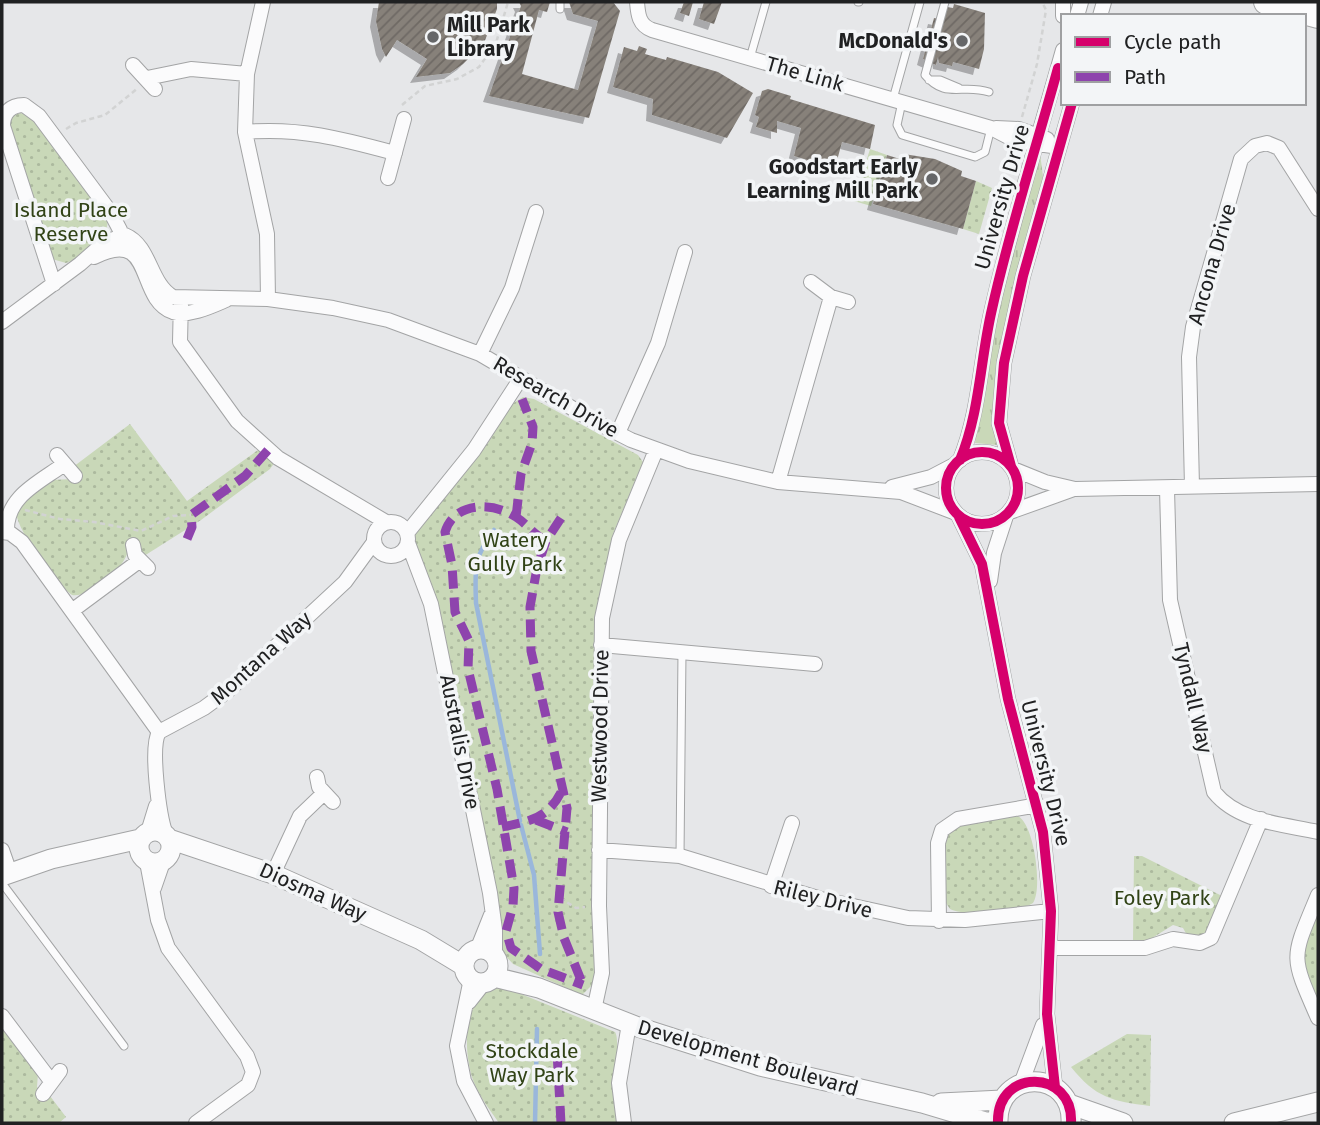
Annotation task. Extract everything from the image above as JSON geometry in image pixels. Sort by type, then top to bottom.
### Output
[{"type":"highway","points":[[1266,2],[1318,16]]},
{"type":"street","points":[[263,2],[247,74],[246,132],[267,234],[268,299]]},
{"type":"street","name":"The Link","points":[[637,2],[639,20],[644,27],[991,128],[1016,141],[1038,140]]},
{"type":"street","name":"University Drive","points":[[957,462],[974,423],[991,310],[1061,57]]},
{"type":"street","points":[[133,65],[151,84],[191,69],[247,74]]},
{"type":"street","points":[[54,284],[3,127],[5,114],[18,105],[30,107],[56,138],[111,213],[122,242]]},
{"type":"street","name":"University Drive","points":[[1012,468],[999,423],[1004,363],[1023,276],[1071,105]]},
{"type":"street","points":[[388,178],[401,113]]},
{"type":"street","name":"The Link","points":[[991,128],[1019,129],[1038,140]]},
{"type":"street","points":[[246,132],[303,130],[395,153]]},
{"type":"street","points":[[1038,140],[1059,147]]},
{"type":"street","name":"Ancona Drive","points":[[1192,487],[1189,357],[1193,327],[1241,159],[1247,151],[1267,143],[1279,148],[1318,209]]},
{"type":"street","points":[[480,354],[512,288],[536,212]]},
{"type":"street","points":[[2,322],[80,264],[122,242],[136,243],[162,290],[180,306],[179,336],[182,348],[237,421],[268,450],[353,504],[391,522],[407,538],[438,493],[480,441],[522,378]]},
{"type":"street","points":[[618,433],[658,343],[685,252]]},
{"type":"street","points":[[811,282],[831,297],[848,302]]},
{"type":"street","points":[[778,482],[831,297]]},
{"type":"street","name":"Research Drive","points":[[180,306],[230,298],[268,299],[369,315],[422,331],[480,354],[618,433],[656,450],[713,469],[778,482],[822,488],[883,489],[916,495],[958,515]]},
{"type":"street","name":"Westwood Drive","points":[[594,1010],[602,973],[599,906],[601,645],[606,593],[616,549],[656,450]]},
{"type":"street","points":[[1075,489],[986,525],[972,523],[958,515],[946,489],[957,462],[974,453],[991,453],[1012,468],[1045,482],[1075,489],[1318,484]]},
{"type":"street","points":[[75,476],[60,460],[10,509],[4,532],[22,542],[159,732],[155,743],[158,801],[154,890],[158,920],[168,948],[247,1056],[253,1072],[248,1085],[196,1123]]},
{"type":"street","name":"Research Drive","points":[[883,489],[931,477],[957,462]]},
{"type":"street","points":[[1008,514],[1018,496],[1017,477],[1012,468]]},
{"type":"street","name":"Tyndall Way","points":[[1167,489],[1170,600],[1214,792],[1225,806],[1239,814],[1318,832]]},
{"type":"street","points":[[391,522],[438,493]]},
{"type":"street","points":[[353,504],[374,538],[390,555],[421,576]]},
{"type":"street","name":"University Drive","points":[[989,593],[993,552],[1008,514]]},
{"type":"street","name":"University Drive","points":[[958,515],[979,554],[989,593],[1008,699],[1038,805],[1047,855],[1052,948],[1047,1014],[1055,1087]]},
{"type":"street","name":"Montana Way","points":[[345,582],[374,538],[391,522]]},
{"type":"street","name":"Montana Way","points":[[159,732],[222,695],[345,582],[390,555],[402,552],[407,538]]},
{"type":"street","name":"Australis Drive","points":[[407,538],[421,576],[440,645],[492,910],[482,965]]},
{"type":"street","points":[[73,610],[144,565],[132,545]]},
{"type":"street","points":[[601,645],[815,664]]},
{"type":"street","points":[[273,874],[300,816],[328,798],[317,778]]},
{"type":"street","points":[[939,921],[938,843],[945,826],[958,819],[1038,805]]},
{"type":"street","points":[[1052,948],[1145,948],[1173,939],[1199,943],[1211,938],[1261,819]]},
{"type":"street","points":[[771,886],[792,823]]},
{"type":"street","points":[[2,850],[4,877],[51,859],[99,849],[116,842],[155,847]]},
{"type":"street","name":"Diosma Way","points":[[155,847],[203,853],[273,874],[482,965]]},
{"type":"street","name":"Riley Drive","points":[[599,850],[680,856],[771,886],[859,909],[939,921],[991,919],[1051,911]]},
{"type":"street","points":[[1318,895],[1296,948],[1296,967],[1318,1018]]},
{"type":"street","points":[[482,965],[458,1031],[459,1062],[471,1098],[486,1123]]},
{"type":"street","name":"Development Boulevard","points":[[482,965],[634,1026],[760,1066],[998,1123]]},
{"type":"street","name":"University Drive","points":[[1021,1084],[1047,1014]]},
{"type":"street","points":[[2,1016],[56,1076],[43,1094]]},
{"type":"street","points":[[624,1123],[619,1097],[622,1058],[634,1026]]},
{"type":"street","points":[[998,1123],[1002,1100],[1021,1084],[1035,1081],[1055,1087],[1070,1114],[1123,1123]]},
{"type":"street","name":"Development Boulevard","points":[[922,1103],[1002,1100]]},
{"type":"street","points":[[1234,1123],[1318,1102]]},
{"type":"lane","points":[[750,58],[766,2]]},
{"type":"lane","points":[[920,2],[897,101],[897,125],[902,135],[975,157],[985,152],[991,128]]},
{"type":"lane","points":[[945,2],[925,72],[929,80],[940,80],[959,88],[975,87],[989,92]]},
{"type":"lane","points":[[680,856],[682,652]]},
{"type":"lane","points":[[4,877],[124,1046]]},
{"type":"path","points":[[401,113],[425,86],[457,79],[479,67],[495,43],[508,2]]},
{"type":"path","points":[[1019,129],[1037,64],[1046,9],[1042,2]]},
{"type":"path","points":[[56,138],[76,122],[112,110],[151,84]]},
{"type":"path","points":[[10,509],[16,513],[35,511],[60,519],[141,531],[173,516],[191,515]]},
{"type":"path","points":[[560,898],[576,908],[599,906]]},
{"type":"green space","name":"Island Place Reserve","points":[[20,113],[29,115],[107,218],[107,226],[101,240],[81,256],[66,263],[52,259],[8,123],[12,116]]},
{"type":"green space","points":[[870,149],[887,155],[871,206],[854,201]]},
{"type":"green space","points":[[1040,153],[1044,184],[994,425],[997,445],[975,443],[992,325]]},
{"type":"green space","points":[[976,181],[992,188],[979,234],[963,229]]},
{"type":"green space","name":"Watery Gully Park","points":[[523,397],[534,399],[638,455],[643,462],[613,534],[595,616],[595,976],[593,984],[582,995],[513,964],[500,950],[413,541],[414,534],[488,443],[512,404]]},
{"type":"green space","points":[[130,424],[187,501],[258,450],[275,462],[270,469],[201,520],[144,556],[128,551],[120,566],[105,581],[88,592],[72,595],[46,567],[28,541],[17,517],[16,508],[52,480],[73,479],[73,467]]},
{"type":"green space","points":[[1018,816],[1024,821],[1035,857],[1037,884],[1033,903],[1016,909],[992,912],[967,913],[950,909],[944,900],[946,835],[959,825]]},
{"type":"green space","name":"Foley Park","points":[[1134,856],[1142,856],[1224,897],[1211,929],[1203,937],[1188,937],[1183,928],[1173,925],[1149,940],[1133,941]]},
{"type":"green space","points":[[1318,907],[1318,1012],[1300,949]]},
{"type":"green space","name":"Stockdale Way Park","points":[[501,986],[615,1032],[615,1100],[618,1123],[499,1123],[473,1080],[467,1039],[468,1025],[478,1000],[488,991]]},
{"type":"green space","points":[[2,1025],[38,1073],[37,1087],[47,1101],[50,1096],[66,1117],[59,1123],[2,1123]]},
{"type":"green space","points":[[1127,1034],[1151,1035],[1150,1106],[1115,1100],[1097,1092],[1071,1067]]},
{"type":"building","name":"Mill Park Library","points":[[379,2],[497,2],[497,9],[484,43],[463,64],[450,73],[416,77],[427,59],[397,40],[386,57],[382,49],[376,21]]},
{"type":"building","points":[[519,2],[550,2],[547,12],[539,10],[522,74],[578,90],[598,21],[573,14],[569,2],[613,2],[620,11],[589,118],[489,96],[521,6]]},
{"type":"building","points":[[684,2],[693,2],[689,16],[680,13]]},
{"type":"building","points":[[704,2],[722,2],[714,24],[699,19]]},
{"type":"building","name":"McDonald's","points":[[954,4],[985,13],[984,49],[979,69],[953,62],[952,66],[939,63],[938,57],[936,65],[923,59],[934,18],[944,20],[947,7],[953,8]]},
{"type":"building","points":[[639,46],[647,49],[645,54],[666,60],[667,57],[718,72],[753,93],[727,138],[652,115],[653,99],[613,87],[624,47],[637,51]]},
{"type":"building","points":[[768,89],[791,96],[790,99],[875,125],[870,149],[842,142],[835,168],[794,156],[801,128],[777,121],[777,133],[756,127],[759,117],[755,115],[762,91]]},
{"type":"building","points":[[904,154],[935,159],[962,171],[961,176],[976,181],[963,229],[873,204],[887,155],[903,160]]},
{"type":"waterway","points":[[494,530],[482,548],[477,564],[476,603],[520,821]]},
{"type":"waterway","points":[[521,825],[534,875],[540,954]]},
{"type":"waterway","points":[[535,1123],[537,1029]]},
{"type":"marked path","points":[[516,517],[521,474],[532,443],[533,427],[522,399]]},
{"type":"marked path","points":[[187,539],[192,527],[191,515],[245,476],[268,450]]},
{"type":"marked path","points":[[546,541],[516,517],[496,508],[485,507],[465,510],[450,522],[445,532],[452,565],[455,612],[469,641],[468,669],[497,789],[514,888],[513,906],[506,931],[511,948],[541,969],[583,985]]},
{"type":"marked path","points":[[561,518],[546,541],[537,568],[530,607],[531,651],[567,808],[558,912],[564,938],[583,985]]},
{"type":"marked path","points":[[502,827],[539,816],[553,805],[564,786]]},
{"type":"marked path","points":[[536,820],[567,832]]},
{"type":"marked path","points":[[557,1052],[561,1123]]},
{"type":"cycle path","points":[[960,460],[972,423],[999,279],[1058,68]]},
{"type":"cycle path","points":[[1011,466],[999,423],[1004,363],[1023,276],[1071,105]]},
{"type":"cycle path","points":[[989,452],[1008,462],[1016,474],[1018,488],[1016,502],[1008,514],[996,522],[975,524],[956,514],[948,502],[946,481],[956,462],[968,454],[989,452]]},
{"type":"cycle path","points":[[959,517],[982,564],[1008,699],[1043,832],[1051,911],[1047,1014],[1055,1087]]},
{"type":"cycle path","points":[[998,1123],[1001,1105],[1009,1092],[1021,1084],[1035,1082],[1049,1085],[1061,1092],[1069,1105],[1071,1123]]},
{"type":"place","name":"Mill Park Library","points":[[433,37]]},
{"type":"place","name":"McDonald's","points":[[962,41]]},
{"type":"place","name":"Goodstart Early Learning Mill Park","points":[[932,179]]}]
